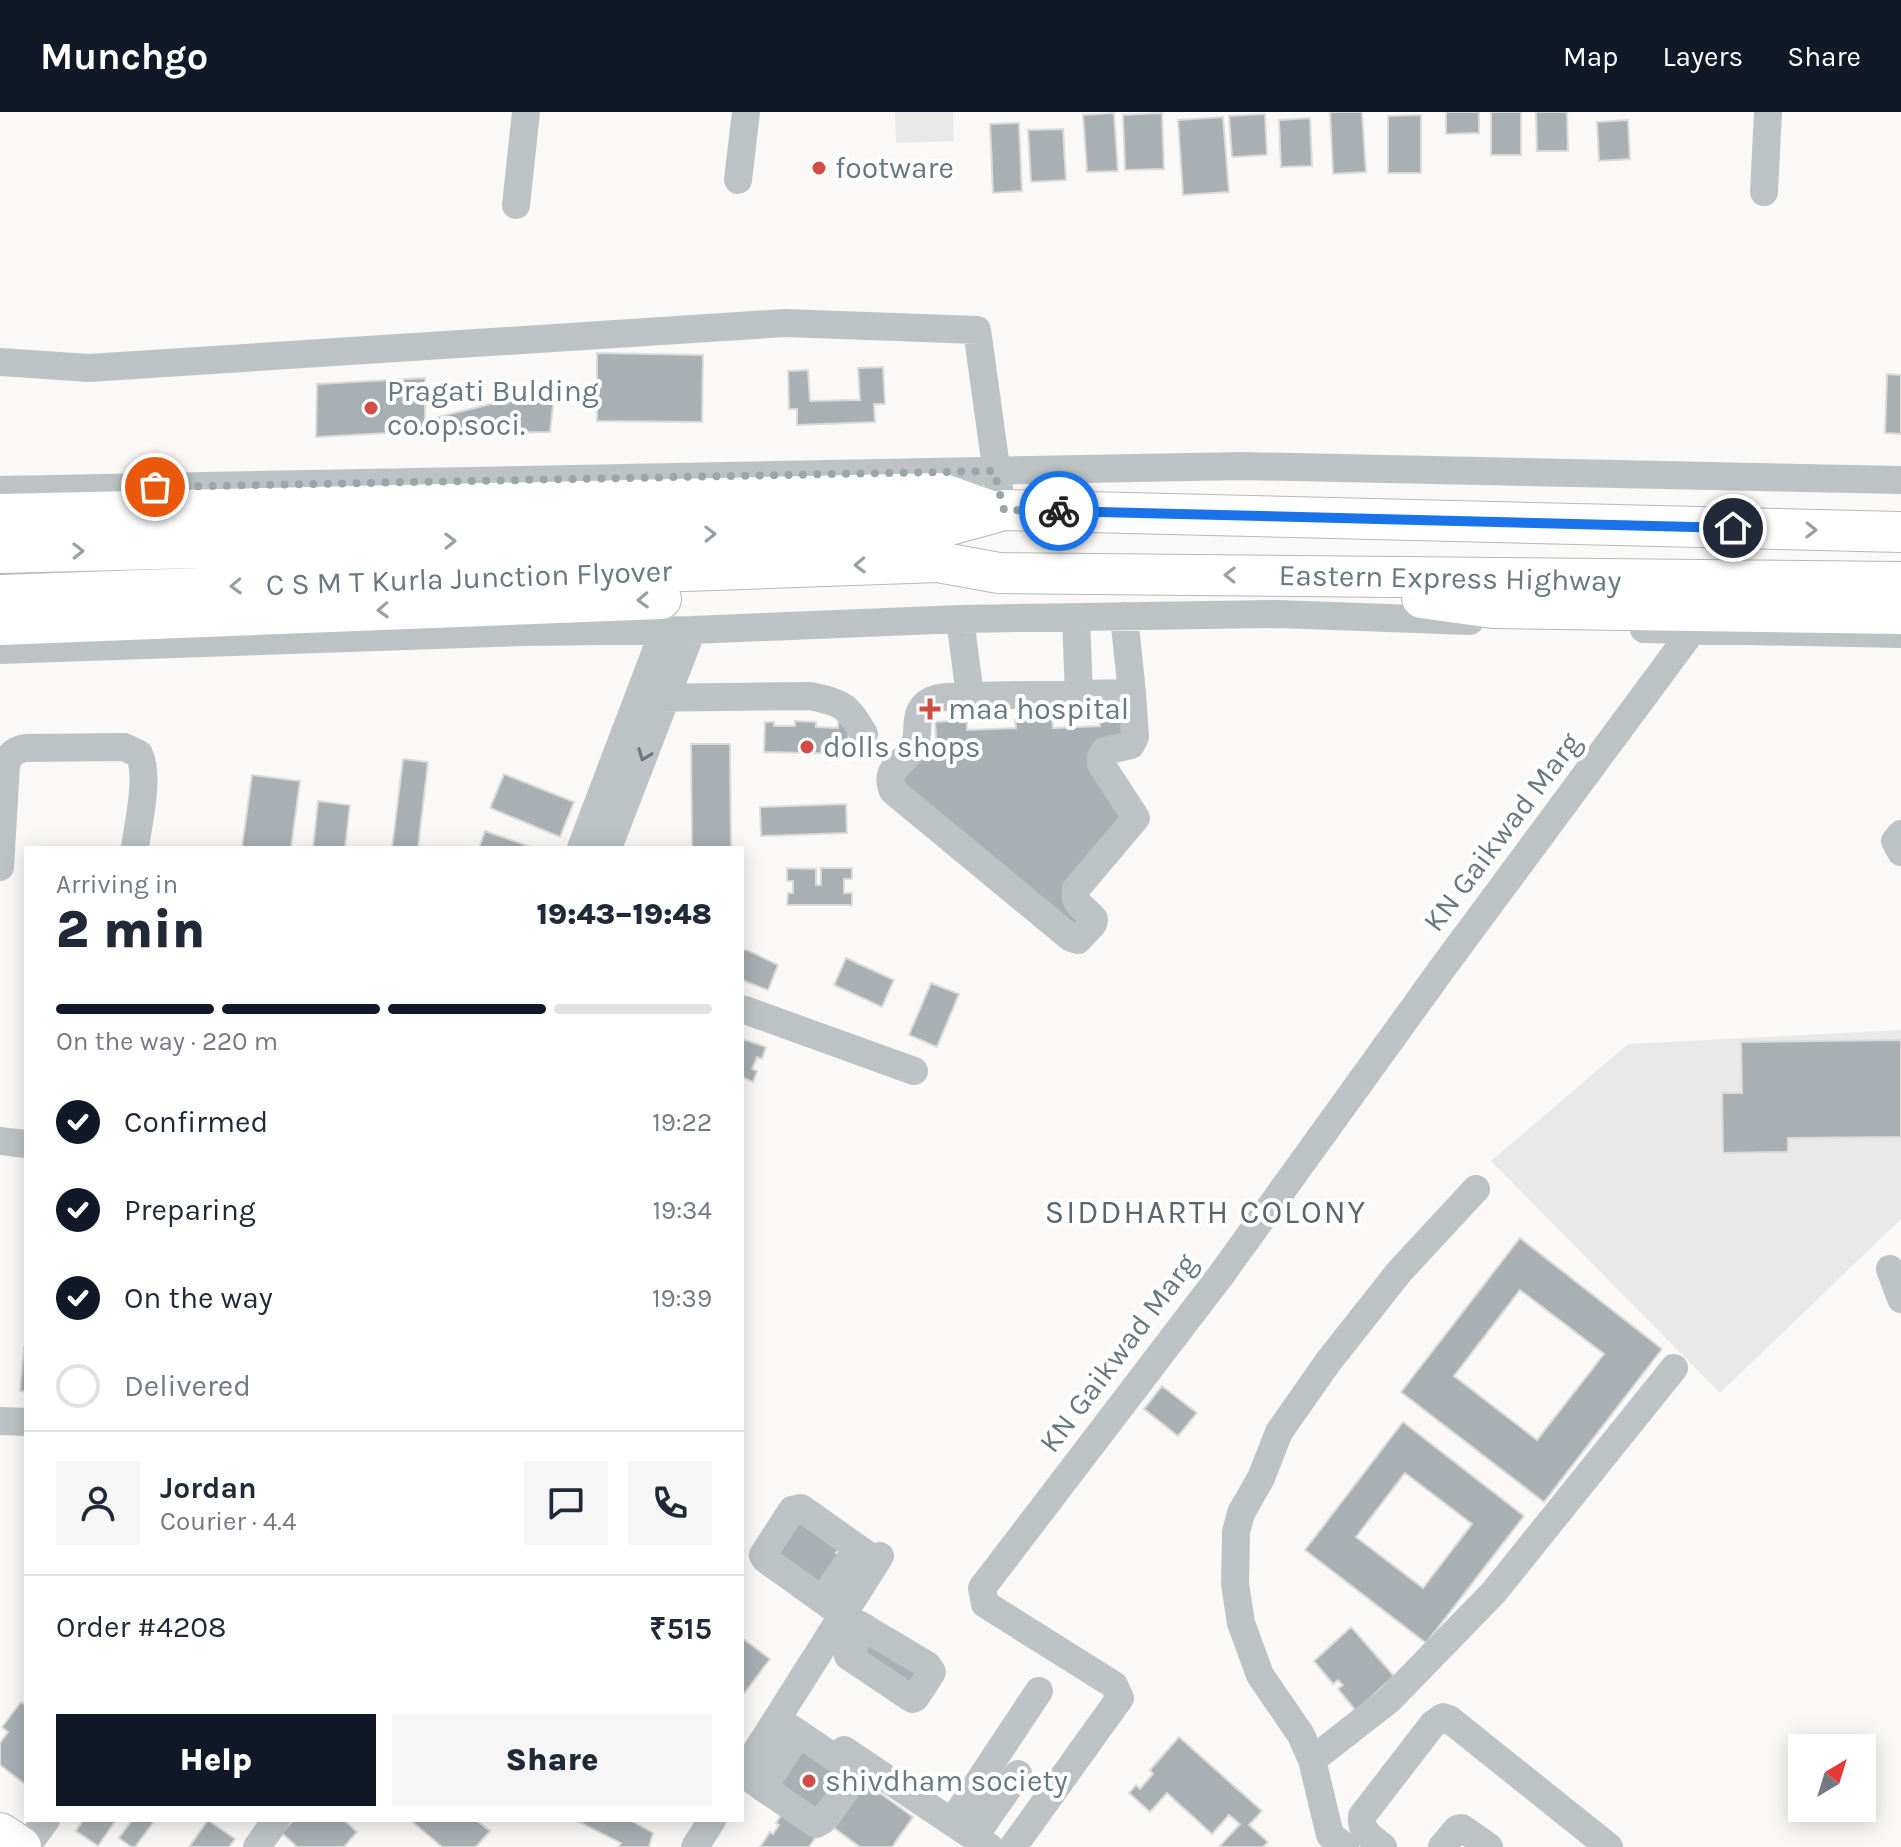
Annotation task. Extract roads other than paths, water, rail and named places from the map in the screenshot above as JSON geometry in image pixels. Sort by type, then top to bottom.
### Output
[{"type":"highway","points":[[0,514],[941,493],[999,511]]},
{"type":"highway","points":[[936,545],[999,511]]},
{"type":"highway","name":"Eastern Express Highway","points":[[999,511],[1901,532]]},
{"type":"highway","points":[[936,545],[999,573]]},
{"type":"highway","name":"C S M T Kurla Junction Flyover","points":[[0,553],[936,545]]},
{"type":"highway","name":"C S M T Kurla Junction Flyover","points":[[0,595],[936,545]]},
{"type":"highway","points":[[0,625],[935,589],[999,573]]},
{"type":"highway","name":"Eastern Express Highway","points":[[999,573],[1901,582]]},
{"type":"highway","points":[[1354,577],[1407,596],[1493,608],[1901,614]]},
{"type":"highway","points":[[0,1833],[23,1847]]},
{"type":"street","points":[[516,205],[526,112]]},
{"type":"street","points":[[738,180],[746,112]]},
{"type":"street","points":[[1764,192],[1768,112]]},
{"type":"street","points":[[0,362],[89,368],[785,323],[977,330],[999,511]]},
{"type":"street","points":[[0,490],[1242,466],[1901,480]]},
{"type":"street","points":[[1124,616],[1132,693],[1135,737],[1131,745],[1105,751],[1101,764],[1136,818],[1076,889],[1074,897],[1079,906],[1094,919],[1078,940],[1071,938],[893,791],[889,782],[893,769],[913,748],[918,713],[934,699],[1132,693]]},
{"type":"street","points":[[0,650],[1124,616],[1348,616],[1692,631],[1901,634]]},
{"type":"street","points":[[1076,618],[1079,694]]},
{"type":"street","points":[[960,619],[970,696]]},
{"type":"street","points":[[590,846],[638,698],[664,630]]},
{"type":"street","points":[[591,846],[666,698],[692,630]]},
{"type":"street","name":"KN Gaikwad Marg","points":[[1013,1847],[1120,1698],[1114,1685],[985,1604],[982,1588],[1221,1275],[1444,966],[1692,631]]},
{"type":"street","points":[[638,698],[810,696],[849,709],[864,734]]},
{"type":"street","points":[[24,871],[0,868],[6,766],[9,756],[16,750],[124,747],[139,754],[144,775],[135,846]]},
{"type":"street","points":[[1901,834],[1895,841],[1901,852]]},
{"type":"street","points":[[744,1010],[914,1071]]},
{"type":"street","points":[[0,1141],[24,1144]]},
{"type":"street","points":[[1345,1847],[1330,1835],[1312,1760],[1301,1735],[1260,1675],[1241,1623],[1235,1584],[1236,1532],[1241,1513],[1261,1478],[1279,1432],[1328,1362],[1399,1272],[1476,1189]]},
{"type":"street","points":[[1890,1269],[1901,1299]]},
{"type":"street","points":[[1312,1760],[1389,1700],[1494,1592],[1674,1368]]},
{"type":"street","points":[[0,1421],[24,1422]]},
{"type":"street","points":[[786,1721],[854,1773],[854,1779],[823,1820],[816,1824],[749,1778],[786,1721],[843,1614],[871,1555],[801,1508],[792,1510],[763,1557],[843,1614]]},
{"type":"street","points":[[786,1721],[972,1835],[1039,1691]]},
{"type":"street","points":[[1383,1847],[1366,1834],[1362,1816],[1433,1724],[1443,1717],[1609,1847]]},
{"type":"street","points":[[1006,1765],[1049,1797]]},
{"type":"street","points":[[23,1847],[44,1822]]},
{"type":"street","points":[[257,1847],[275,1822]]},
{"type":"street","points":[[695,1847],[711,1822]]},
{"type":"street","points":[[1442,1847],[1457,1829],[1462,1828],[1489,1847]]},
{"type":"place","name":"footware","points":[[819,168]]},
{"type":"place","name":"Pragati Bulding co.op.soci.","points":[[371,408]]},
{"type":"place","name":"maa hospital","points":[[930,709]]},
{"type":"place","name":"dolls shops","points":[[807,747]]},
{"type":"place","name":"shivdham society","points":[[809,1781]]},
{"type":"district","name":"SIDDHARTH COLONY","points":[[1206,1212]]}]
